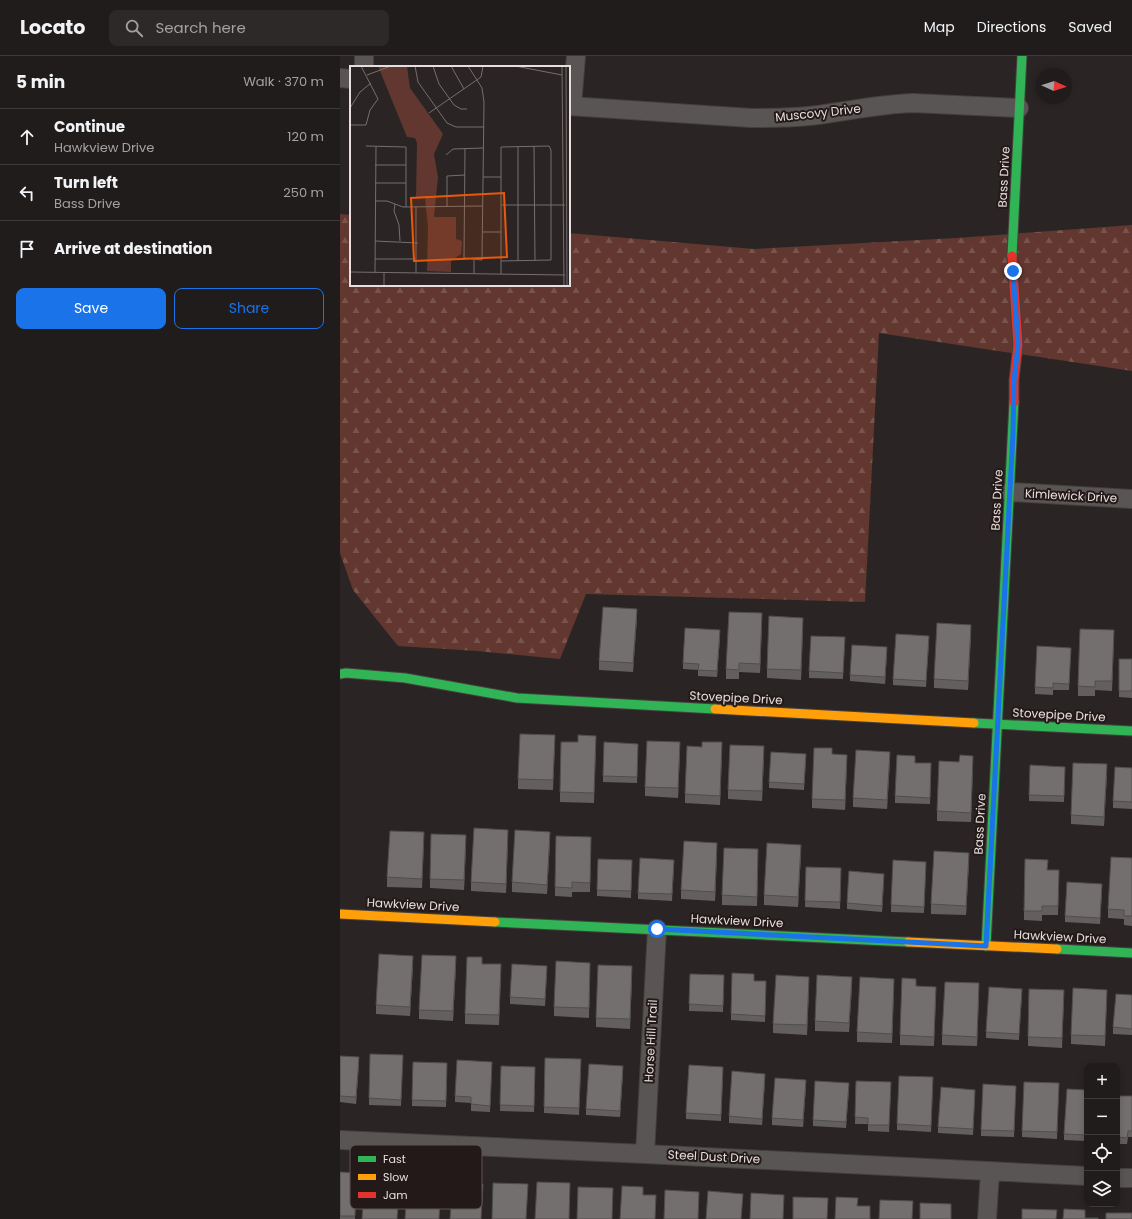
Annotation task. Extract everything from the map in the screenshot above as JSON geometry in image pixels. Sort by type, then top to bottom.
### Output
[{"type":"street","points":[[571,106],[576,56]]},
{"type":"street","name":"Bass Drive","points":[[986,946],[1013,433],[1014,380],[1018,345],[1012,257],[1022,56]]},
{"type":"street","points":[[340,78],[350,79]]},
{"type":"street","name":"Muscovy Drive","points":[[571,106],[751,118],[808,116],[896,103],[913,102],[1019,108]]},
{"type":"street","name":"Kimlewick Drive","points":[[1010,492],[1132,499]]},
{"type":"street","name":"Stovepipe Drive","points":[[340,674],[346,673],[406,678],[491,694],[532,699],[1132,731]]},
{"type":"street","name":"Hawkview Drive","points":[[340,914],[1132,953]]},
{"type":"street","name":"Horse Hill Trail","points":[[645,1154],[657,929]]},
{"type":"street","name":"Steel Dust Drive","points":[[340,1140],[449,1145]]},
{"type":"street","name":"Steel Dust Drive","points":[[482,1147],[1084,1176]]},
{"type":"street","points":[[987,1219],[990,1172]]},
{"type":"street","points":[[1120,1178],[1132,1178]]},
{"type":"green space","points":[[340,214],[350,215],[350,286],[570,286],[570,233],[754,249],[956,238],[1132,225],[1132,371],[879,333],[865,602],[586,594],[560,659],[477,651],[398,646],[353,590],[340,553]]},
{"type":"building","points":[[603,607],[637,609],[633,663],[599,661]]},
{"type":"building","points":[[729,612],[762,613],[760,664],[739,663],[739,670],[726,669]]},
{"type":"building","points":[[769,616],[803,618],[801,670],[767,669]]},
{"type":"building","points":[[937,623],[971,625],[968,681],[934,679]]},
{"type":"building","points":[[685,628],[720,630],[717,671],[698,670],[699,664],[683,663]]},
{"type":"building","points":[[1080,629],[1114,630],[1112,681],[1095,681],[1095,687],[1078,686]]},
{"type":"building","points":[[896,634],[929,636],[926,681],[893,679]]},
{"type":"building","points":[[811,636],[845,637],[843,673],[809,671]]},
{"type":"building","points":[[852,645],[887,647],[885,677],[850,675]]},
{"type":"building","points":[[1037,646],[1071,648],[1069,684],[1053,683],[1053,688],[1035,687]]},
{"type":"building","points":[[1119,659],[1132,659],[1132,691],[1119,691]]},
{"type":"building","points":[[520,734],[555,735],[553,780],[518,779]]},
{"type":"building","points":[[578,735],[596,736],[594,793],[560,792],[561,742],[578,742]]},
{"type":"building","points":[[647,741],[680,742],[678,788],[645,787]]},
{"type":"building","points":[[604,742],[638,744],[637,777],[603,776]]},
{"type":"building","points":[[702,742],[722,742],[720,796],[685,794],[687,746],[702,747]]},
{"type":"building","points":[[730,745],[764,746],[762,791],[728,790]]},
{"type":"building","points":[[814,748],[832,748],[832,754],[847,755],[845,800],[812,799]]},
{"type":"building","points":[[856,750],[890,752],[887,800],[853,798]]},
{"type":"building","points":[[771,752],[806,754],[804,784],[769,782]]},
{"type":"building","points":[[897,755],[915,756],[915,763],[931,763],[930,798],[895,796]]},
{"type":"building","points":[[960,755],[973,756],[971,813],[937,811],[939,761],[959,762]]},
{"type":"building","points":[[1073,763],[1107,764],[1104,817],[1071,815]]},
{"type":"building","points":[[1030,765],[1065,767],[1064,796],[1029,795]]},
{"type":"building","points":[[1115,767],[1132,768],[1132,802],[1113,801]]},
{"type":"building","points":[[474,828],[508,830],[506,884],[471,882]]},
{"type":"building","points":[[515,830],[550,832],[547,885],[512,882]]},
{"type":"building","points":[[390,831],[424,832],[422,879],[387,877]]},
{"type":"building","points":[[431,834],[466,835],[464,880],[430,879]]},
{"type":"building","points":[[556,836],[591,837],[590,883],[572,882],[572,888],[555,887]]},
{"type":"building","points":[[684,841],[717,843],[715,892],[681,890]]},
{"type":"building","points":[[767,843],[801,845],[798,897],[764,895]]},
{"type":"building","points":[[724,848],[758,849],[757,897],[722,895]]},
{"type":"building","points":[[934,851],[969,853],[966,906],[931,904]]},
{"type":"building","points":[[1111,857],[1132,858],[1132,916],[1124,916],[1124,910],[1108,909]]},
{"type":"building","points":[[640,858],[674,860],[672,894],[638,893]]},
{"type":"building","points":[[598,859],[632,860],[631,891],[597,890]]},
{"type":"building","points":[[1025,859],[1048,860],[1047,870],[1059,870],[1058,906],[1042,906],[1042,911],[1024,911]]},
{"type":"building","points":[[893,860],[926,862],[924,907],[891,905]]},
{"type":"building","points":[[806,867],[841,868],[840,902],[805,901]]},
{"type":"building","points":[[849,871],[884,874],[882,906],[847,903]]},
{"type":"building","points":[[1067,882],[1102,884],[1100,918],[1065,916]]},
{"type":"building","points":[[379,954],[413,956],[410,1007],[376,1005]]},
{"type":"building","points":[[422,955],[456,956],[453,1011],[419,1010]]},
{"type":"building","points":[[467,957],[482,957],[482,964],[501,964],[499,1015],[465,1014]]},
{"type":"building","points":[[556,961],[590,963],[589,1008],[554,1007]]},
{"type":"building","points":[[512,964],[547,966],[545,999],[510,997]]},
{"type":"building","points":[[598,965],[632,966],[630,1019],[596,1018]]},
{"type":"building","points":[[732,973],[754,974],[754,981],[766,981],[765,1016],[731,1014]]},
{"type":"building","points":[[690,974],[724,975],[723,1006],[689,1004]]},
{"type":"building","points":[[776,975],[809,977],[807,1025],[773,1024]]},
{"type":"building","points":[[817,975],[852,977],[849,1023],[815,1021]]},
{"type":"building","points":[[860,977],[894,979],[892,1034],[857,1032]]},
{"type":"building","points":[[902,978],[916,979],[916,986],[936,987],[934,1037],[900,1035]]},
{"type":"building","points":[[945,982],[979,983],[977,1037],[942,1035]]},
{"type":"building","points":[[989,987],[1022,989],[1019,1034],[986,1032]]},
{"type":"building","points":[[1073,988],[1107,990],[1105,1036],[1071,1035]]},
{"type":"building","points":[[1029,989],[1064,990],[1062,1038],[1028,1037]]},
{"type":"building","points":[[1116,994],[1132,995],[1132,1029],[1113,1027]]},
{"type":"building","points":[[370,1054],[403,1055],[401,1100],[369,1098]]},
{"type":"building","points":[[340,1056],[359,1057],[356,1097],[340,1096]]},
{"type":"building","points":[[545,1058],[581,1059],[579,1108],[544,1107]]},
{"type":"building","points":[[457,1060],[492,1062],[490,1106],[471,1104],[471,1097],[455,1096]]},
{"type":"building","points":[[413,1062],[447,1063],[446,1101],[412,1100]]},
{"type":"building","points":[[589,1064],[623,1066],[620,1111],[586,1109]]},
{"type":"building","points":[[689,1065],[723,1067],[721,1115],[686,1113]]},
{"type":"building","points":[[501,1066],[535,1067],[534,1106],[500,1105]]},
{"type":"building","points":[[732,1071],[765,1074],[762,1119],[729,1116]]},
{"type":"building","points":[[899,1076],[933,1077],[931,1126],[897,1124]]},
{"type":"building","points":[[775,1078],[806,1080],[803,1120],[772,1118]]},
{"type":"building","points":[[815,1081],[849,1083],[846,1122],[813,1120]]},
{"type":"building","points":[[856,1081],[891,1082],[889,1125],[868,1125],[868,1118],[855,1117]]},
{"type":"building","points":[[1024,1082],[1059,1083],[1057,1132],[1022,1131]]},
{"type":"building","points":[[983,1084],[1016,1086],[1014,1131],[981,1130]]},
{"type":"building","points":[[941,1087],[975,1090],[973,1129],[938,1127]]},
{"type":"building","points":[[1067,1089],[1084,1090],[1084,1135],[1064,1134]]},
{"type":"building","points":[[1120,1096],[1132,1096],[1132,1131],[1128,1131],[1127,1138],[1120,1137]]},
{"type":"building","points":[[340,1172],[350,1173],[350,1209],[355,1209],[355,1216],[340,1216]]},
{"type":"building","points":[[537,1182],[570,1183],[569,1219],[535,1219]]},
{"type":"building","points":[[493,1183],[528,1184],[526,1219],[492,1219]]},
{"type":"building","points":[[622,1186],[643,1187],[643,1195],[656,1195],[655,1219],[620,1219]]},
{"type":"building","points":[[578,1187],[613,1188],[612,1219],[577,1219]]},
{"type":"building","points":[[665,1190],[699,1192],[698,1219],[664,1219]]},
{"type":"building","points":[[708,1191],[743,1194],[741,1219],[706,1219]]},
{"type":"building","points":[[751,1193],[784,1195],[783,1219],[750,1219]]},
{"type":"building","points":[[793,1197],[828,1198],[827,1219],[793,1219]]},
{"type":"building","points":[[836,1197],[858,1198],[857,1206],[870,1206],[870,1219],[835,1219]]},
{"type":"building","points":[[880,1200],[913,1201],[912,1219],[879,1219]]},
{"type":"building","points":[[920,1203],[951,1204],[951,1219],[920,1219]]},
{"type":"building","points":[[363,1209],[398,1209],[397,1219],[362,1219]]},
{"type":"building","points":[[406,1209],[440,1209],[439,1219],[405,1219]]},
{"type":"building","points":[[451,1209],[482,1209],[481,1219],[450,1219]]},
{"type":"building","points":[[1022,1209],[1057,1210],[1056,1219],[1022,1219]]},
{"type":"building","points":[[1064,1209],[1085,1210],[1085,1218],[1098,1219],[1063,1219]]},
{"type":"building","points":[[1106,1213],[1132,1213],[1132,1219],[1106,1219]]},
{"type":"traffic: fast","points":[[1012,256],[1022,56]]},
{"type":"traffic: fast","points":[[986,946],[1014,402]]},
{"type":"traffic: fast","points":[[340,674],[346,673],[405,678],[517,698],[715,709]]},
{"type":"traffic: fast","points":[[974,723],[1132,731]]},
{"type":"traffic: fast","points":[[495,922],[908,942]]},
{"type":"traffic: fast","points":[[1057,949],[1132,953]]},
{"type":"traffic: slow","points":[[715,709],[974,723]]},
{"type":"traffic: slow","points":[[340,914],[495,922]]},
{"type":"traffic: slow","points":[[908,942],[1057,949]]},
{"type":"traffic: jam","points":[[1012,256],[1018,345],[1014,380],[1014,402]]},
{"type":"route","points":[[657,929],[986,946],[1013,433],[1014,380],[1018,345],[1013,271]]}]
